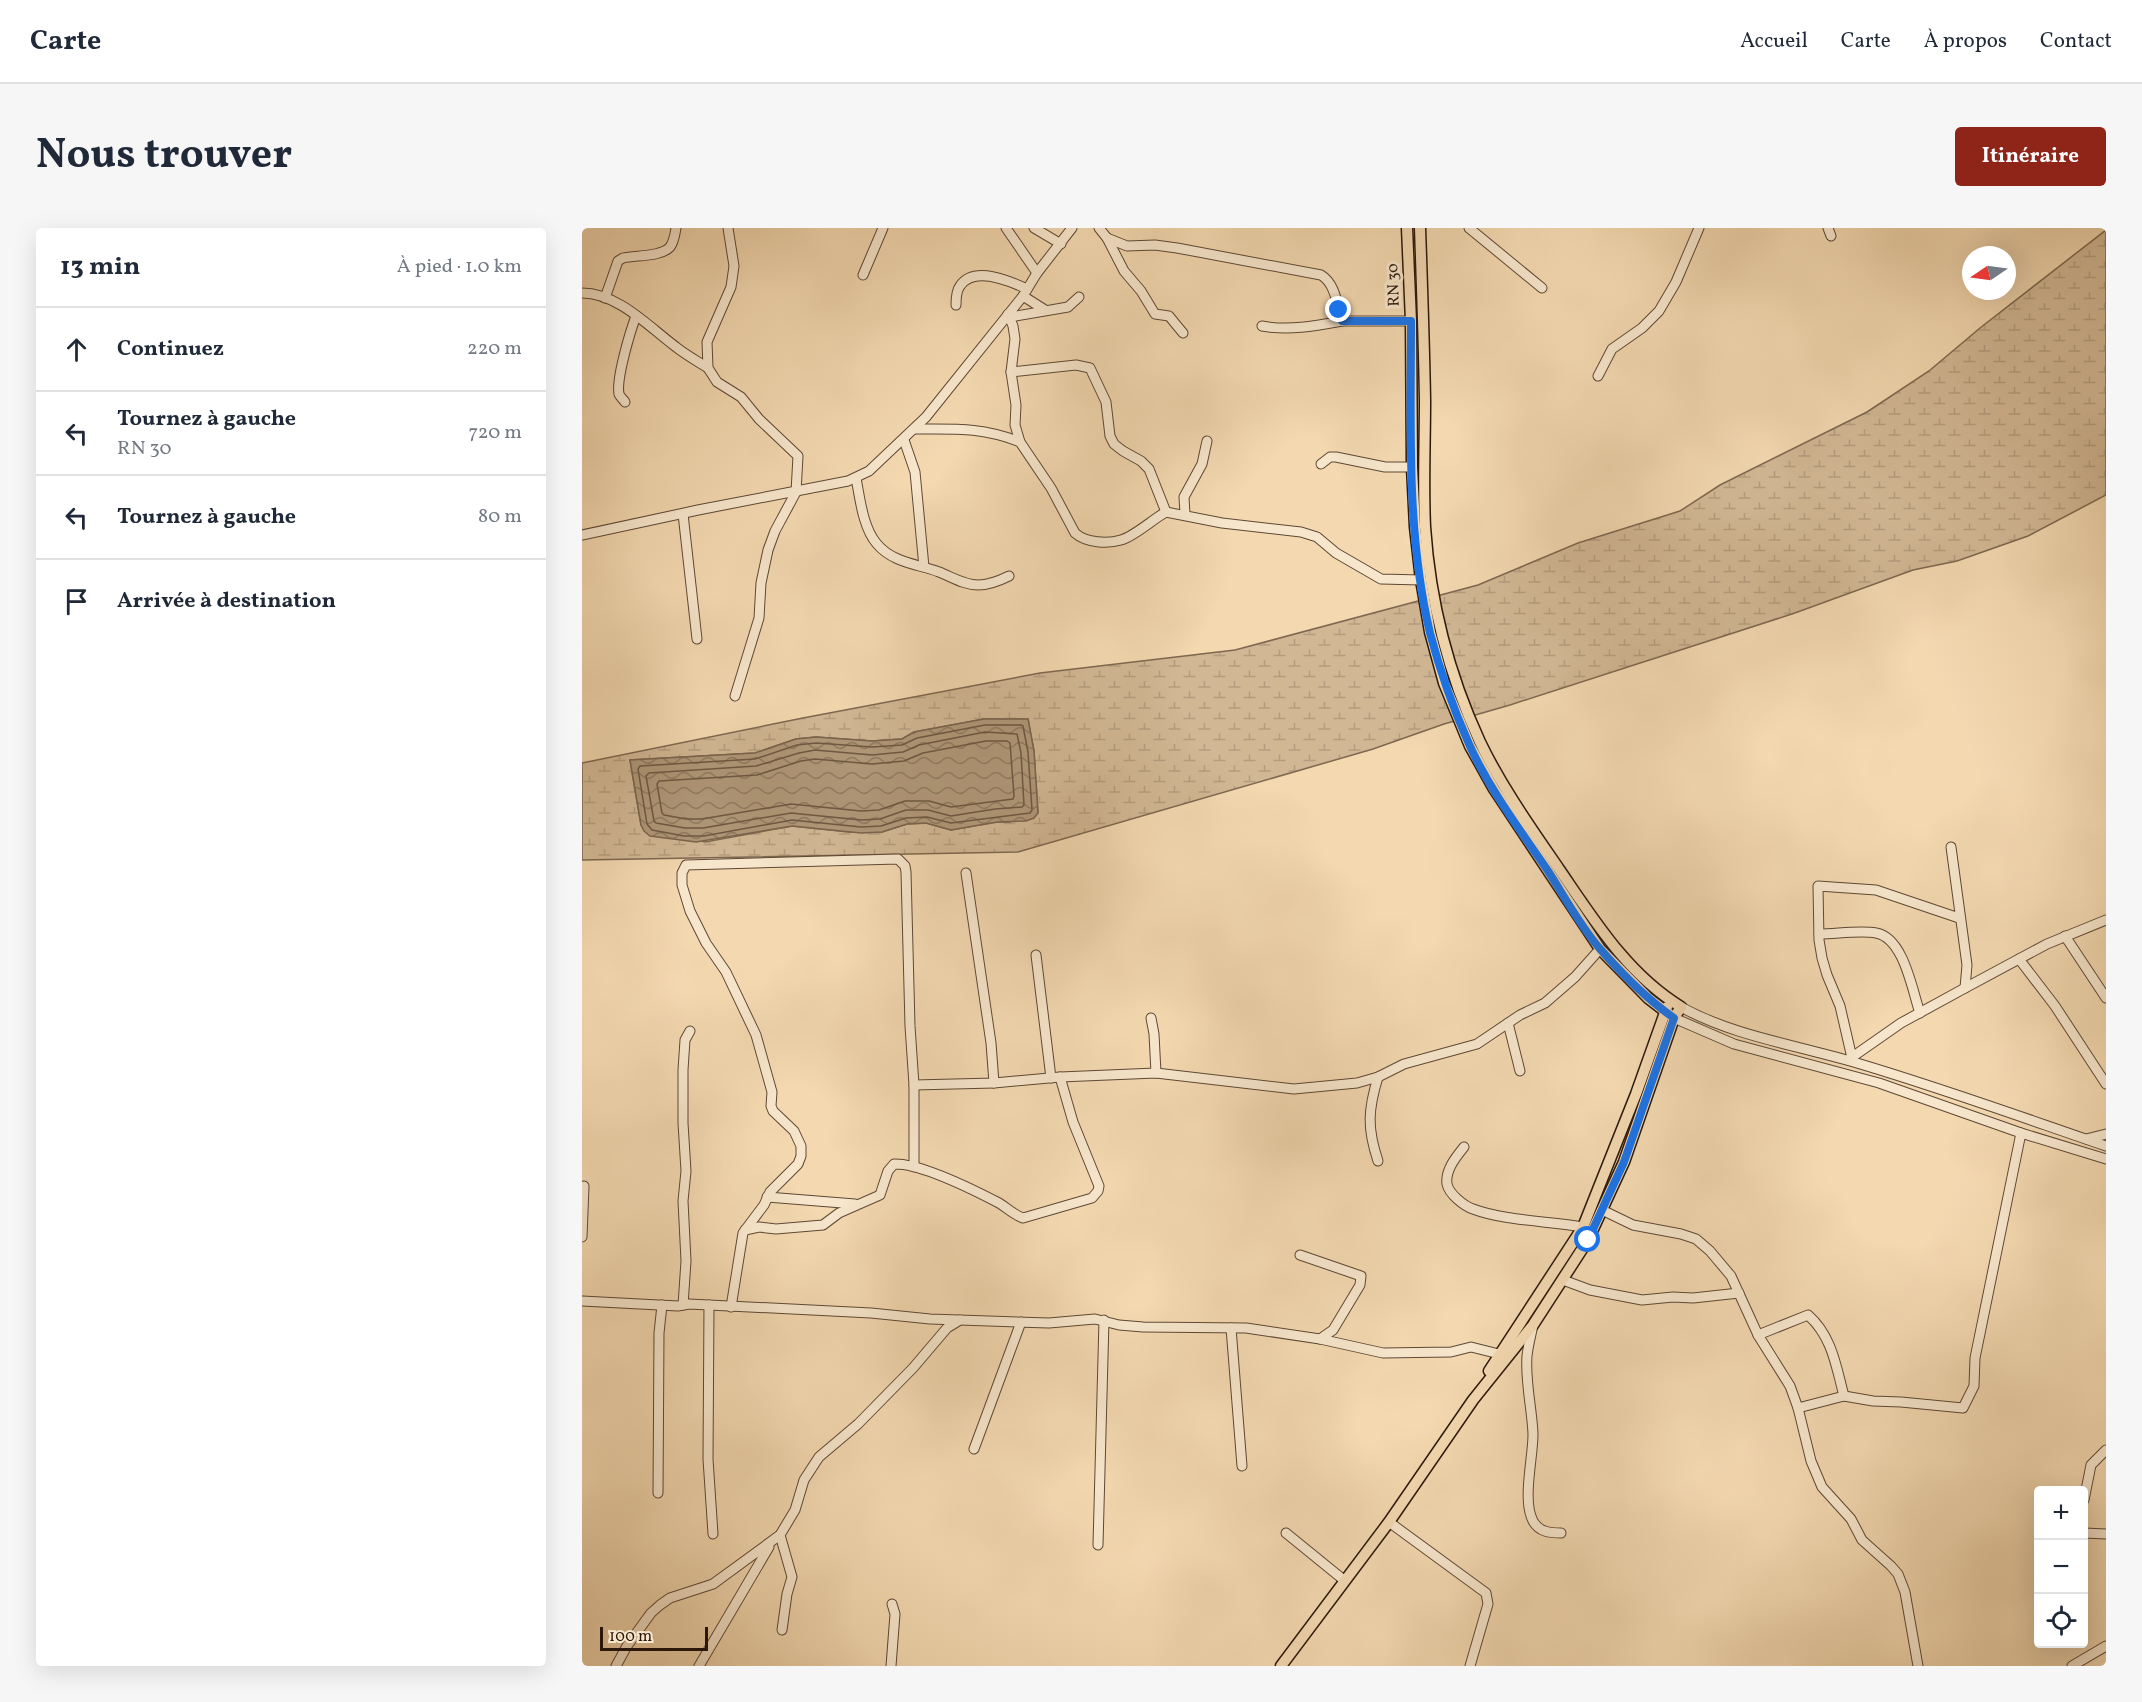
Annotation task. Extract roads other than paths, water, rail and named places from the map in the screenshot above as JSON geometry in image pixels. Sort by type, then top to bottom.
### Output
[{"type":"main road","name":"RN 30","points":[[1407,228],[1415,527],[1430,632],[1444,683],[1470,746],[1494,789],[1600,949],[1648,998],[1674,1018]]},
{"type":"main road","name":"RN 30","points":[[1420,228],[1424,319],[1425,526],[1431,578],[1455,679],[1480,742],[1503,783],[1608,941],[1642,977],[1681,1007]]},
{"type":"main road","points":[[1473,1400],[1499,1354],[1583,1227],[1636,1094],[1670,1000]]},
{"type":"main road","points":[[1281,1666],[1389,1522],[1473,1400],[1533,1324],[1588,1240],[1624,1162],[1674,1018],[1681,1007]]},
{"type":"street","points":[[604,298],[618,261],[623,258],[663,251],[670,247],[676,228]]},
{"type":"street","points":[[708,368],[706,342],[731,287],[734,266],[728,228]]},
{"type":"street","points":[[863,275],[884,228]]},
{"type":"street","points":[[1006,228],[1037,273]]},
{"type":"street","points":[[1034,228],[1061,244]]},
{"type":"street","points":[[582,535],[796,492],[856,478],[869,471],[915,429],[1009,316],[1037,273],[1072,228]]},
{"type":"street","points":[[1099,228],[1107,238],[1124,271],[1141,291],[1155,314],[1169,316],[1183,333]]},
{"type":"street","points":[[1469,228],[1542,288]]},
{"type":"street","points":[[1598,376],[1612,350],[1659,311],[1676,282],[1699,228]]},
{"type":"street","points":[[1107,238],[1127,246],[1155,245],[1177,248],[1321,275],[1328,279],[1332,286],[1342,321]]},
{"type":"street","points":[[956,305],[960,285],[968,279],[996,276],[1025,293],[1046,310]]},
{"type":"street","points":[[582,293],[604,298],[636,316],[708,368],[717,382],[741,397],[759,419],[798,456],[796,492],[775,531],[768,550],[761,583],[759,618],[735,696]]},
{"type":"street","points":[[1009,316],[1068,307],[1079,297]]},
{"type":"street","points":[[625,402],[619,392],[620,379],[626,346],[636,316]]},
{"type":"street","points":[[1009,316],[1015,339],[1011,372],[1016,405],[1015,425],[1020,442],[1041,471],[1075,533],[1080,538],[1098,541],[1122,540],[1166,512],[1185,514],[1222,523],[1301,532],[1317,537],[1336,553],[1381,579],[1421,580]]},
{"type":"street","points":[[1262,326],[1275,329],[1301,328],[1342,321],[1411,321]]},
{"type":"street","points":[[1011,372],[1076,365],[1090,368],[1106,402],[1110,436],[1114,444],[1123,452],[1141,461],[1149,469],[1166,512]]},
{"type":"street","points":[[915,429],[970,429],[1020,442]]},
{"type":"street","points":[[904,440],[915,472],[924,567]]},
{"type":"street","points":[[1185,514],[1185,496],[1202,464],[1207,441]]},
{"type":"street","points":[[1321,464],[1330,457],[1336,457],[1385,467],[1412,467]]},
{"type":"street","points":[[856,478],[863,511],[876,543],[906,563],[924,567],[971,585],[990,584],[1009,576]]},
{"type":"street","points":[[683,514],[697,639]]},
{"type":"street","points":[[1951,847],[1967,965],[1965,988]]},
{"type":"street","points":[[731,1307],[745,1230],[777,1184],[798,1164],[801,1146],[794,1131],[773,1111],[772,1092],[756,1035],[726,972],[706,943],[690,910],[682,885],[682,873],[686,865],[898,859],[902,862],[906,872],[914,1085],[914,1166]]},
{"type":"street","points":[[966,873],[991,1043],[994,1083]]},
{"type":"street","points":[[1850,1059],[1840,1006],[1822,958],[1818,886],[1876,890],[1959,918]]},
{"type":"street","points":[[1850,1059],[1901,1023],[1965,988],[2065,936],[2106,920]]},
{"type":"street","points":[[1819,934],[1877,933],[1887,937],[1896,945],[1901,956],[1920,1013]]},
{"type":"street","points":[[2065,936],[2106,998]]},
{"type":"street","points":[[914,1085],[994,1083],[1055,1077],[1156,1073],[1294,1089],[1357,1083],[1378,1077],[1404,1064],[1477,1044],[1508,1023],[1545,1003],[1575,977],[1600,949]]},
{"type":"street","points":[[745,1230],[759,1227],[776,1230],[823,1225],[856,1204],[880,1195],[888,1171],[894,1164],[914,1166],[998,1203],[1023,1218],[1092,1198],[1099,1186],[1055,1077],[1036,955]]},
{"type":"street","points":[[2019,959],[2055,1006],[2106,1084]]},
{"type":"street","points":[[1681,1007],[1738,1033],[1850,1059],[2106,1146]]},
{"type":"street","points":[[1151,1018],[1156,1073]]},
{"type":"street","points":[[1674,1018],[1734,1044],[1879,1083],[2020,1133],[2106,1159]]},
{"type":"street","points":[[1508,1023],[1520,1071]]},
{"type":"street","points":[[683,1305],[686,1261],[683,1201],[687,1171],[683,1123],[683,1070],[685,1040],[690,1031]]},
{"type":"street","points":[[1378,1077],[1369,1113],[1369,1130],[1378,1161]]},
{"type":"street","points":[[1798,1408],[1844,1396],[1873,1401],[1963,1408],[1974,1386],[1975,1358],[2020,1133]]},
{"type":"street","points":[[2086,1139],[2106,1134]]},
{"type":"street","points":[[1464,1147],[1448,1174],[1447,1184],[1465,1205],[1474,1210],[1511,1217],[1583,1227]]},
{"type":"street","points":[[582,1237],[584,1186]]},
{"type":"street","points":[[767,1197],[856,1204]]},
{"type":"street","points":[[1602,1210],[1633,1225],[1696,1239],[1710,1251],[1731,1276],[1758,1335],[1783,1373],[1798,1408],[1810,1461],[1822,1487],[1851,1518],[1862,1540],[1898,1574],[1905,1592],[1918,1666]]},
{"type":"street","points":[[1300,1255],[1361,1276],[1360,1285],[1333,1330],[1320,1339]]},
{"type":"street","points":[[1563,1280],[1590,1290],[1642,1300],[1739,1293]]},
{"type":"street","points":[[582,1295],[582,1301],[678,1306],[709,1305],[918,1318],[1049,1323],[1104,1320],[1143,1327],[1263,1330],[1320,1339],[1383,1353],[1451,1352],[1471,1347],[1499,1354]]},
{"type":"street","points":[[658,1493],[659,1333],[662,1305]]},
{"type":"street","points":[[709,1305],[708,1459],[713,1534]]},
{"type":"street","points":[[1758,1335],[1808,1315],[1819,1325],[1826,1336],[1844,1396]]},
{"type":"street","points":[[616,1666],[627,1646],[651,1613],[660,1605],[670,1599],[713,1584],[780,1535],[795,1510],[804,1480],[819,1457],[858,1424],[913,1368],[947,1328],[960,1320]]},
{"type":"street","points":[[1098,1545],[1104,1320]]},
{"type":"street","points":[[974,1449],[1021,1322]]},
{"type":"street","points":[[1533,1324],[1527,1355],[1533,1437],[1529,1492],[1530,1515],[1534,1524],[1542,1530],[1561,1533]]},
{"type":"street","points":[[1231,1329],[1242,1466]]},
{"type":"street","points":[[1333,1330],[1339,1344]]},
{"type":"street","points":[[2087,1486],[2091,1465],[2106,1450]]},
{"type":"street","points":[[1389,1522],[1486,1593],[1488,1604],[1470,1666]]},
{"type":"street","points":[[1286,1533],[1345,1581]]},
{"type":"street","points":[[2088,1533],[2106,1534]]},
{"type":"street","points":[[780,1535],[792,1577],[782,1630]]},
{"type":"street","points":[[699,1666],[772,1542]]},
{"type":"street","points":[[891,1666],[895,1614],[892,1604]]},
{"type":"street","points":[[2072,1666],[2106,1646]]},
{"type":"water","points":[[984,719],[1028,719],[1034,751],[1038,813],[1034,818],[1026,821],[997,822],[951,830],[926,823],[907,824],[882,832],[861,833],[792,826],[696,842],[650,836],[641,825],[630,760],[755,753],[796,739],[816,737],[872,741],[902,739],[914,732]]}]
